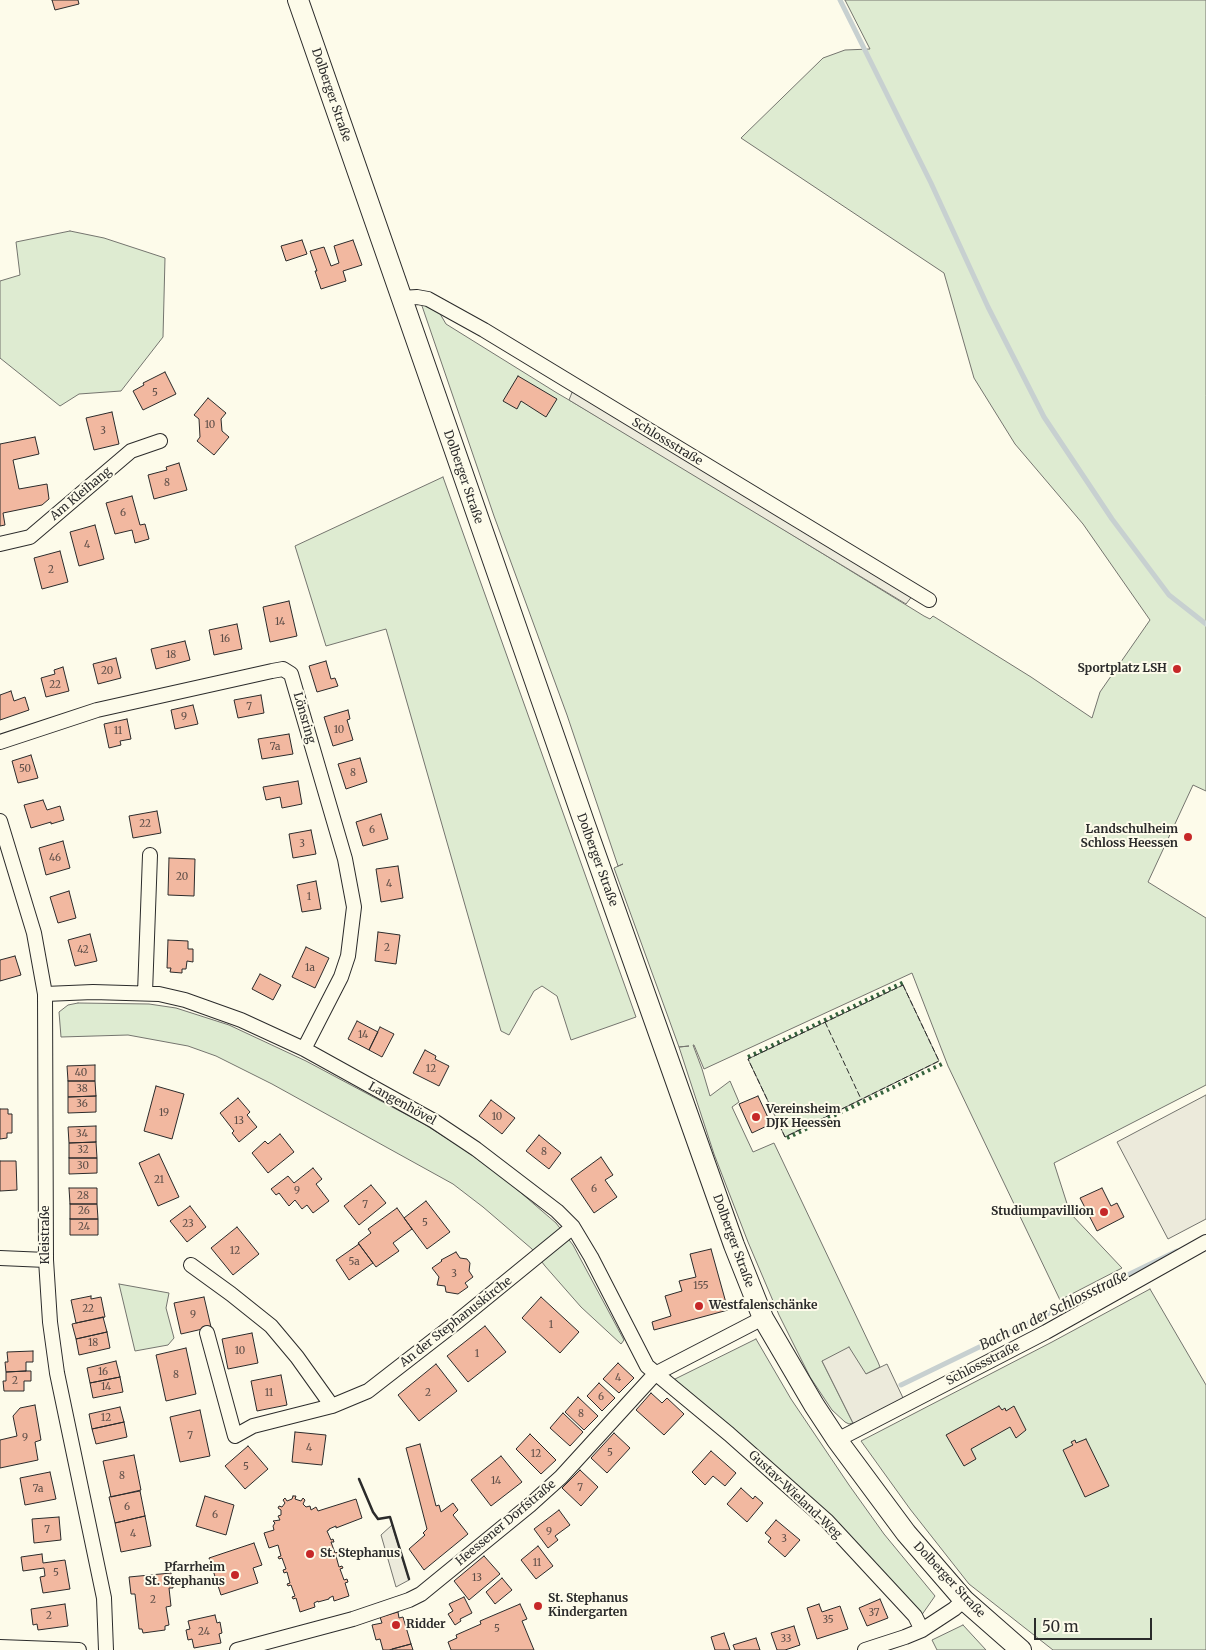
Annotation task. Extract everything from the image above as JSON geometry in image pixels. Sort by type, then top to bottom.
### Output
[{"type":"main road","name":"Dolberger Straße","points":[[298,0],[632,957],[734,1245],[763,1318],[794,1373],[837,1440],[906,1533],[964,1600],[1021,1650]]},
{"type":"street","name":"Schlossstraße","points":[[401,298],[428,298],[484,330],[929,600]]},
{"type":"street","name":"Am Kleihang","points":[[0,544],[30,537],[131,451],[160,441]]},
{"type":"street","name":"Lönsring","points":[[0,742],[97,710],[272,671],[283,669],[291,674],[345,859],[354,907],[348,956],[341,977],[304,1049]]},
{"type":"street","name":"Kleistraße","points":[[0,821],[34,933],[45,994],[46,1260],[50,1322],[53,1348],[104,1598],[106,1650]]},
{"type":"street","points":[[145,993],[150,855]]},
{"type":"street","name":"Langenhövel","points":[[45,994],[93,992],[145,993],[185,1000],[241,1020],[304,1049],[460,1138],[557,1211],[573,1228],[592,1257],[647,1366],[655,1374]]},
{"type":"street","name":"An der Stephanuskirche","points":[[207,1333],[235,1436],[253,1426],[332,1406],[368,1391],[505,1284],[573,1228]]},
{"type":"street","name":"Schlossstraße","points":[[837,1440],[1046,1332],[1206,1242]]},
{"type":"street","points":[[0,1258],[46,1260]]},
{"type":"street","points":[[191,1264],[271,1326],[297,1357],[332,1406]]},
{"type":"street","name":"Heessener Dorfstraße","points":[[237,1650],[353,1619],[421,1594],[530,1505],[554,1483],[655,1374],[763,1318]]},
{"type":"street","name":"Gustav-Wieland-Weg","points":[[655,1374],[729,1434],[827,1521],[915,1616],[922,1630]]},
{"type":"street","points":[[865,1650],[905,1638],[922,1630],[954,1609],[964,1600]]},
{"type":"street","points":[[0,1647],[79,1650]]},
{"type":"green space","points":[[845,0],[1206,0],[1206,791],[1193,785],[1148,882],[1206,918],[1206,1085],[1054,1163],[1070,1213],[1122,1268],[1060,1300],[948,1066],[912,973],[704,1069],[693,1045],[710,1096],[730,1081],[739,1102],[732,1107],[753,1152],[774,1143],[878,1362],[880,1367],[866,1374],[822,1361],[853,1423],[849,1424],[832,1410],[810,1377],[779,1315],[714,1154],[679,1047],[614,868],[623,864],[618,866],[567,715],[494,516],[421,303],[439,312],[446,324],[557,393],[661,454],[924,616],[930,619],[933,616],[1031,677],[1092,718],[1100,692],[1150,620],[1083,524],[1015,444],[974,378],[944,273],[741,138],[823,58],[845,50],[870,49]]},
{"type":"green space","points":[[70,231],[104,238],[165,258],[163,337],[121,391],[79,394],[60,406],[0,358],[0,281],[20,275],[16,242]]},
{"type":"green space","points":[[443,477],[636,1017],[571,1040],[557,996],[542,986],[534,991],[509,1035],[501,1031],[386,629],[326,646],[295,546]]},
{"type":"green space","points":[[903,985],[939,1061],[785,1137],[748,1059]]},
{"type":"green space","points":[[78,1003],[149,1004],[176,1008],[229,1025],[306,1061],[424,1124],[462,1148],[506,1180],[556,1223],[573,1245],[624,1340],[621,1344],[581,1307],[532,1249],[453,1184],[272,1084],[216,1056],[188,1046],[128,1035],[61,1037],[59,1012],[68,1005]]},
{"type":"green space","points":[[119,1284],[169,1293],[166,1308],[174,1338],[168,1345],[135,1351]]},
{"type":"green space","points":[[1150,1289],[1206,1385],[1206,1650],[1053,1650],[969,1584],[910,1509],[861,1441]]},
{"type":"green space","points":[[756,1339],[791,1399],[849,1485],[884,1534],[935,1596],[921,1616],[835,1519],[671,1381]]},
{"type":"green space","points":[[963,1625],[986,1650],[937,1650],[932,1640]]},
{"type":"shaded area","points":[[573,390],[913,595],[906,604],[569,400]]},
{"type":"shaded area","points":[[1206,1095],[1206,1219],[1168,1239],[1117,1142]]},
{"type":"shaded area","points":[[849,1347],[866,1374],[887,1364],[904,1400],[861,1422],[853,1423],[822,1361]]},
{"type":"shaded area","points":[[392,1525],[409,1580],[396,1587],[381,1535]]},
{"type":"building","points":[[52,0],[78,0],[79,4],[55,10]]},
{"type":"building","points":[[302,240],[307,254],[286,261],[281,246]]},
{"type":"building","points":[[353,240],[362,265],[343,271],[346,281],[321,289],[310,251],[324,247],[331,266],[339,263],[334,246]]},
{"type":"building","points":[[165,372],[176,394],[143,410],[133,391],[144,385],[143,383]]},
{"type":"building","points":[[518,376],[557,399],[546,417],[521,401],[517,409],[503,401]]},
{"type":"building","points":[[208,398],[226,413],[221,419],[222,431],[229,437],[214,455],[197,441],[200,437],[199,419],[194,415]]},
{"type":"building","points":[[112,412],[119,444],[94,450],[86,418]]},
{"type":"building","points":[[35,437],[39,454],[13,460],[19,489],[47,484],[49,499],[42,505],[3,513],[5,525],[0,526],[0,444]]},
{"type":"building","points":[[179,463],[187,490],[154,499],[148,475],[167,470],[166,467]]},
{"type":"building","points":[[132,496],[140,525],[145,524],[149,539],[135,543],[132,530],[115,534],[106,503]]},
{"type":"building","points":[[95,525],[104,559],[79,566],[70,532]]},
{"type":"building","points":[[60,551],[68,582],[42,589],[34,558]]},
{"type":"building","points":[[289,601],[297,636],[270,642],[263,607]]},
{"type":"building","points":[[237,624],[242,649],[214,655],[209,630]]},
{"type":"building","points":[[185,641],[190,660],[156,669],[151,649]]},
{"type":"building","points":[[116,658],[121,678],[98,684],[93,664]]},
{"type":"building","points":[[326,661],[331,679],[335,678],[338,686],[317,692],[309,666]]},
{"type":"building","points":[[63,667],[69,691],[46,697],[41,678],[55,674],[54,670]]},
{"type":"building","points":[[11,691],[14,701],[25,697],[29,710],[0,720],[0,695]]},
{"type":"building","points":[[261,695],[264,713],[238,718],[234,700]]},
{"type":"building","points":[[193,705],[198,724],[175,729],[171,710]]},
{"type":"building","points":[[348,710],[350,719],[347,720],[353,740],[333,746],[324,717]]},
{"type":"building","points":[[127,719],[131,739],[120,741],[121,745],[109,748],[104,724]]},
{"type":"building","points":[[289,734],[293,754],[262,759],[258,739]]},
{"type":"building","points":[[31,755],[38,778],[18,783],[12,761]]},
{"type":"building","points":[[360,758],[367,782],[346,789],[338,764]]},
{"type":"building","points":[[298,781],[302,804],[282,808],[280,797],[266,800],[263,787]]},
{"type":"building","points":[[43,800],[47,810],[60,806],[64,820],[31,828],[24,805]]},
{"type":"building","points":[[157,811],[161,833],[133,838],[129,816]]},
{"type":"building","points":[[381,814],[388,839],[363,846],[356,822]]},
{"type":"building","points":[[311,830],[316,854],[293,858],[289,834]]},
{"type":"building","points":[[63,841],[70,868],[46,875],[39,848]]},
{"type":"building","points":[[169,858],[195,859],[194,896],[168,895]]},
{"type":"building","points":[[398,866],[403,898],[381,902],[376,869]]},
{"type":"building","points":[[316,881],[321,909],[302,912],[297,885]]},
{"type":"building","points":[[69,891],[76,918],[58,923],[50,897]]},
{"type":"building","points":[[378,932],[400,935],[396,964],[375,961]]},
{"type":"building","points":[[90,934],[97,961],[75,966],[68,940]]},
{"type":"building","points":[[168,940],[188,941],[188,949],[193,949],[193,962],[187,961],[186,969],[182,969],[182,973],[170,972],[171,968],[167,968]]},
{"type":"building","points":[[306,947],[329,958],[315,988],[292,977]]},
{"type":"building","points":[[15,956],[21,975],[0,981],[0,960]]},
{"type":"building","points":[[260,974],[281,985],[273,1000],[252,989]]},
{"type":"building","points":[[357,1021],[378,1032],[369,1050],[348,1039]]},
{"type":"building","points":[[380,1027],[394,1034],[382,1057],[369,1050]]},
{"type":"building","points":[[425,1050],[436,1056],[435,1059],[449,1066],[439,1086],[413,1073]]},
{"type":"building","points":[[95,1065],[95,1081],[68,1081],[67,1066]]},
{"type":"building","points":[[68,1081],[95,1081],[96,1096],[68,1097]]},
{"type":"building","points":[[156,1086],[184,1094],[172,1139],[144,1131]]},
{"type":"building","points":[[96,1096],[96,1112],[68,1113],[68,1097]]},
{"type":"building","name":"Vereinsheim DJK Heessen","points":[[758,1096],[771,1124],[752,1133],[739,1104]]},
{"type":"building","points":[[238,1098],[250,1112],[247,1115],[257,1127],[239,1142],[232,1133],[234,1131],[220,1113]]},
{"type":"building","points":[[491,1100],[515,1118],[502,1134],[479,1116]]},
{"type":"building","points":[[0,1109],[8,1109],[8,1114],[12,1114],[12,1133],[7,1133],[7,1138],[0,1139]]},
{"type":"building","points":[[96,1126],[96,1142],[69,1143],[68,1127]]},
{"type":"building","points":[[280,1134],[294,1152],[268,1173],[252,1153],[265,1141],[268,1144]]},
{"type":"building","points":[[539,1135],[561,1153],[549,1169],[526,1151]]},
{"type":"building","points":[[96,1142],[97,1158],[69,1158],[69,1143]]},
{"type":"building","points":[[159,1154],[179,1197],[158,1206],[139,1163]]},
{"type":"building","points":[[601,1157],[613,1175],[605,1180],[617,1197],[594,1213],[571,1179]]},
{"type":"building","points":[[69,1158],[97,1158],[97,1173],[69,1174]]},
{"type":"building","points":[[0,1161],[16,1161],[17,1190],[0,1191]]},
{"type":"building","points":[[313,1168],[322,1179],[316,1184],[329,1201],[313,1213],[307,1205],[302,1209],[295,1200],[289,1206],[279,1193],[276,1195],[271,1189],[288,1176],[294,1183]]},
{"type":"building","points":[[371,1185],[386,1203],[359,1225],[344,1206]]},
{"type":"building","points":[[69,1188],[97,1188],[97,1204],[70,1204]]},
{"type":"building","name":"Studiumpavillion","points":[[1102,1188],[1111,1206],[1117,1203],[1124,1217],[1097,1231],[1080,1198]]},
{"type":"building","points":[[426,1201],[450,1232],[427,1249],[404,1218]]},
{"type":"building","points":[[70,1204],[97,1204],[98,1219],[70,1219]]},
{"type":"building","points":[[190,1206],[206,1227],[187,1242],[170,1221]]},
{"type":"building","points":[[397,1208],[412,1229],[393,1243],[399,1251],[376,1267],[358,1243],[371,1233],[368,1229]]},
{"type":"building","points":[[70,1219],[98,1219],[98,1235],[70,1235]]},
{"type":"building","points":[[237,1227],[259,1254],[233,1275],[211,1248]]},
{"type":"building","points":[[359,1244],[373,1263],[349,1280],[336,1260]]},
{"type":"building","points":[[711,1249],[728,1310],[654,1330],[652,1322],[671,1316],[665,1296],[682,1291],[679,1281],[696,1277],[690,1254]]},
{"type":"building","points":[[456,1252],[460,1258],[467,1259],[470,1263],[469,1271],[473,1277],[465,1283],[468,1287],[458,1294],[446,1292],[445,1286],[437,1285],[439,1277],[432,1268],[441,1260]]},
{"type":"building","points":[[91,1296],[91,1299],[101,1297],[105,1317],[76,1323],[71,1300]]},
{"type":"building","points":[[204,1297],[211,1327],[181,1334],[174,1303]]},
{"type":"building","points":[[541,1297],[579,1332],[560,1353],[522,1318]]},
{"type":"building","points":[[103,1317],[107,1332],[76,1339],[72,1324]]},
{"type":"building","points":[[485,1326],[506,1352],[468,1382],[447,1356]]},
{"type":"building","points":[[107,1332],[110,1348],[79,1355],[76,1339]]},
{"type":"building","points":[[252,1333],[258,1363],[228,1369],[222,1339]]},
{"type":"building","points":[[186,1348],[196,1394],[166,1401],[156,1355]]},
{"type":"building","points":[[33,1351],[33,1362],[26,1362],[26,1371],[6,1372],[7,1352]]},
{"type":"building","points":[[116,1361],[120,1377],[90,1383],[87,1368]]},
{"type":"building","points":[[618,1363],[634,1378],[619,1393],[603,1379]]},
{"type":"building","points":[[436,1364],[457,1391],[419,1421],[398,1395]]},
{"type":"building","points":[[31,1371],[31,1381],[24,1381],[24,1391],[4,1391],[3,1381],[6,1381],[6,1372]]},
{"type":"building","points":[[281,1375],[287,1405],[257,1411],[251,1381]]},
{"type":"building","points":[[120,1377],[123,1392],[93,1398],[90,1383]]},
{"type":"building","points":[[599,1383],[615,1398],[602,1411],[587,1396]]},
{"type":"building","points":[[651,1393],[662,1403],[667,1398],[684,1414],[664,1435],[636,1410]]},
{"type":"building","points":[[578,1397],[598,1416],[584,1430],[565,1412]]},
{"type":"building","points":[[35,1405],[41,1440],[35,1442],[38,1460],[0,1468],[0,1440],[17,1436],[13,1416],[20,1408]]},
{"type":"building","points":[[999,1406],[1002,1410],[1005,1408],[1006,1411],[1014,1406],[1026,1430],[1016,1438],[1010,1427],[971,1449],[976,1459],[964,1466],[946,1435]]},
{"type":"building","points":[[120,1407],[124,1422],[92,1429],[89,1414]]},
{"type":"building","points":[[200,1410],[210,1456],[180,1462],[170,1417]]},
{"type":"building","points":[[563,1413],[583,1432],[570,1446],[550,1428]]},
{"type":"building","points":[[124,1422],[127,1437],[96,1444],[92,1429]]},
{"type":"building","points":[[295,1432],[326,1435],[322,1465],[292,1462]]},
{"type":"building","points":[[614,1433],[630,1448],[607,1473],[591,1458]]},
{"type":"building","points":[[530,1434],[556,1460],[541,1474],[516,1449]]},
{"type":"building","points":[[1086,1439],[1109,1486],[1085,1497],[1063,1450],[1073,1445],[1071,1442],[1075,1440],[1076,1443]]},
{"type":"building","points":[[420,1444],[436,1506],[439,1505],[441,1512],[453,1503],[458,1510],[453,1515],[468,1534],[424,1570],[409,1549],[425,1535],[423,1533],[427,1529],[406,1448]]},
{"type":"building","points":[[248,1446],[268,1469],[245,1489],[225,1466]]},
{"type":"building","points":[[711,1451],[736,1473],[725,1486],[713,1476],[705,1485],[692,1472]]},
{"type":"building","points":[[134,1455],[141,1490],[111,1497],[103,1461]]},
{"type":"building","points":[[501,1456],[522,1482],[491,1506],[471,1480]]},
{"type":"building","points":[[580,1470],[598,1487],[581,1506],[562,1488]]},
{"type":"building","points":[[50,1472],[56,1499],[25,1505],[20,1478]]},
{"type":"building","points":[[741,1488],[753,1499],[755,1496],[763,1503],[747,1522],[727,1504]]},
{"type":"building","points":[[140,1491],[145,1516],[115,1523],[109,1497]]},
{"type":"building","points":[[205,1496],[234,1505],[226,1535],[196,1526]]},
{"type":"building","name":"St. Stephanus","points":[[293,1496],[296,1496],[295,1499],[301,1501],[303,1498],[305,1500],[303,1504],[306,1507],[310,1506],[311,1510],[316,1507],[318,1511],[356,1499],[362,1518],[336,1528],[336,1526],[327,1531],[331,1540],[333,1539],[334,1542],[331,1542],[335,1553],[338,1552],[339,1555],[336,1556],[339,1567],[342,1566],[343,1568],[340,1569],[344,1580],[347,1579],[348,1582],[345,1583],[349,1596],[334,1601],[333,1596],[314,1603],[315,1607],[300,1612],[296,1598],[293,1599],[292,1597],[295,1596],[291,1585],[288,1586],[287,1584],[290,1583],[287,1572],[284,1573],[283,1570],[286,1569],[282,1558],[279,1559],[278,1557],[281,1556],[278,1545],[269,1548],[264,1533],[274,1530],[273,1526],[275,1523],[273,1521],[280,1520],[278,1516],[281,1515],[281,1510],[278,1508],[279,1506],[282,1507],[285,1503],[283,1500],[285,1498],[287,1501],[292,1499]]},
{"type":"building","points":[[559,1510],[570,1525],[555,1536],[558,1540],[548,1548],[534,1529]]},
{"type":"building","points":[[145,1516],[151,1546],[121,1552],[115,1523]]},
{"type":"building","points":[[59,1517],[61,1540],[34,1543],[32,1519]]},
{"type":"building","points":[[776,1520],[800,1540],[785,1557],[768,1542],[771,1538],[765,1533]]},
{"type":"building","name":"Pfarrheim St. Stephanus","points":[[254,1543],[262,1565],[253,1568],[258,1583],[221,1595],[209,1558]]},
{"type":"building","points":[[538,1546],[553,1566],[536,1579],[521,1560]]},
{"type":"building","points":[[42,1554],[43,1563],[65,1560],[70,1589],[43,1593],[40,1577],[45,1576],[44,1568],[23,1571],[21,1557]]},
{"type":"building","points":[[484,1556],[500,1574],[469,1600],[454,1581]]},
{"type":"building","points":[[171,1573],[173,1588],[169,1588],[171,1606],[166,1607],[169,1625],[165,1626],[165,1630],[143,1633],[142,1629],[139,1629],[135,1594],[131,1594],[129,1577]]},
{"type":"building","points":[[502,1578],[512,1590],[495,1604],[486,1592]]},
{"type":"building","points":[[464,1597],[472,1613],[460,1619],[461,1621],[455,1625],[448,1614],[453,1611],[449,1604]]},
{"type":"building","points":[[880,1599],[888,1618],[867,1626],[859,1608]]},
{"type":"building","points":[[65,1604],[68,1626],[38,1630],[37,1624],[33,1625],[31,1609]]},
{"type":"building","points":[[520,1604],[527,1619],[522,1621],[534,1650],[451,1650],[448,1642],[457,1638],[456,1635],[481,1624],[480,1621]]},
{"type":"building","points":[[819,1604],[822,1612],[840,1606],[848,1629],[817,1639],[807,1608]]},
{"type":"building","points":[[398,1612],[399,1618],[403,1617],[411,1644],[383,1650],[380,1639],[376,1640],[372,1625],[382,1623],[380,1617]]},
{"type":"building","points":[[215,1615],[217,1623],[220,1622],[222,1633],[219,1634],[221,1643],[194,1648],[192,1639],[188,1640],[186,1630],[190,1629],[188,1621]]},
{"type":"building","points":[[794,1626],[800,1645],[785,1650],[777,1650],[771,1633]]},
{"type":"building","points":[[724,1633],[730,1650],[715,1650],[711,1637]]},
{"type":"building","points":[[756,1638],[760,1650],[735,1650],[733,1645]]},
{"type":"building","points":[[411,1644],[413,1650],[392,1650],[392,1649]]},
{"type":"waterway","points":[[840,0],[931,183],[988,307],[1044,417],[1112,519],[1169,595],[1206,624]]},
{"type":"waterway","name":"Bach an der Schlossstraße","points":[[901,1385],[1177,1251]]},
{"type":"hedge","points":[[748,1057],[904,982]]},
{"type":"hedge","points":[[787,1138],[942,1064]]},
{"type":"fence","points":[[903,985],[939,1061],[785,1137],[748,1059],[903,985]]},
{"type":"fence","points":[[825,1022],[861,1099]]},
{"type":"wall","points":[[359,1479],[373,1512],[378,1519],[390,1517],[409,1579]]},
{"type":"place","name":"Sportplatz LSH","points":[[1177,669]]},
{"type":"place","name":"Landschulheim Schloss Heessen","points":[[1188,837]]},
{"type":"place","name":"Vereinsheim DJK Heessen","points":[[756,1117]]},
{"type":"place","name":"Studiumpavillion","points":[[1104,1212]]},
{"type":"place","name":"Westfalenschänke","points":[[699,1306]]},
{"type":"place","name":"St. Stephanus","points":[[310,1554]]},
{"type":"place","name":"Pfarrheim St. Stephanus","points":[[235,1575]]},
{"type":"place","name":"St. Stephanus Kindergarten","points":[[538,1606]]},
{"type":"place","name":"Ridder","points":[[396,1625]]}]
